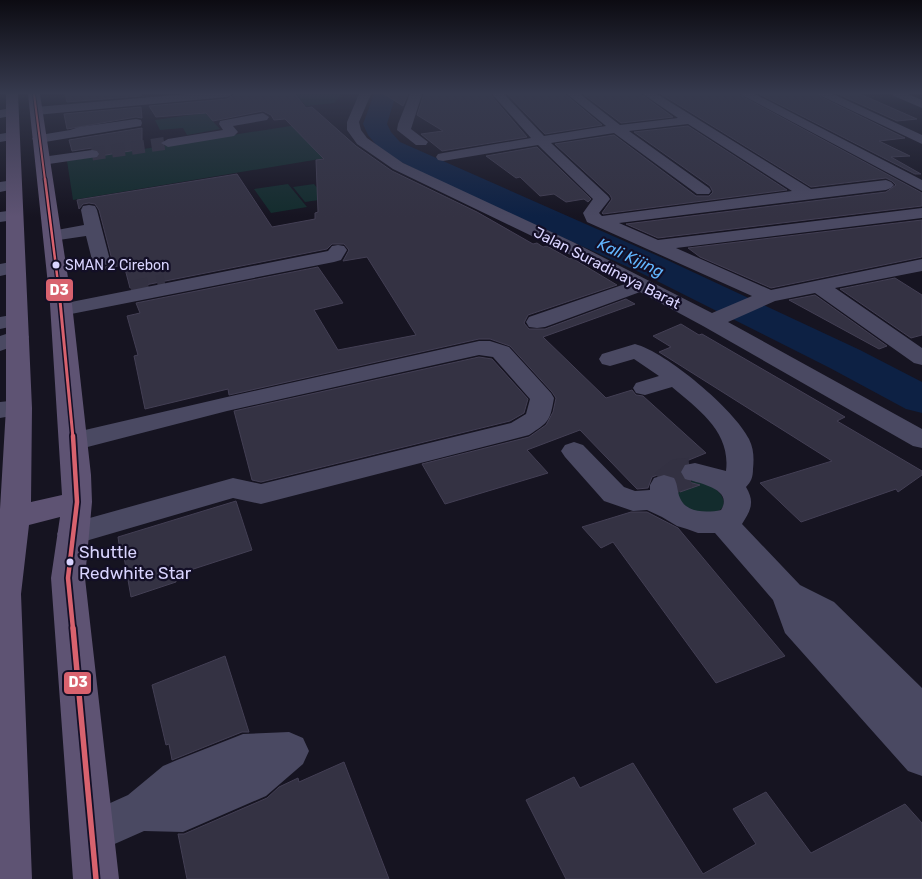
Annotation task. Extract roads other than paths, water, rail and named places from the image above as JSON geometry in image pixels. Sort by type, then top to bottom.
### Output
[{"type":"main road","points":[[39,135],[61,307],[72,442],[75,518],[68,578],[96,879]]},
{"type":"main road","points":[[9,879],[4,594],[10,409],[7,186],[10,145],[41,149]]},
{"type":"main road","points":[[7,519],[75,518]]},
{"type":"street","points":[[41,149],[72,135]]},
{"type":"street","points":[[168,143],[181,135]]},
{"type":"street","name":"Jalan Suradinaya Barat","points":[[358,135],[362,141],[398,166],[567,246],[712,320],[922,440]]},
{"type":"street","points":[[411,135],[421,142]]},
{"type":"street","points":[[536,135],[602,199],[595,213]]},
{"type":"street","points":[[443,157],[579,135]]},
{"type":"street","points":[[625,135],[702,190]]},
{"type":"street","points":[[712,135],[808,194]]},
{"type":"street","points":[[824,135],[922,186]]},
{"type":"street","points":[[41,149],[75,157],[92,154]]},
{"type":"street","points":[[595,213],[886,185]]},
{"type":"street","points":[[89,210],[101,260]]},
{"type":"street","points":[[595,213],[765,298]]},
{"type":"street","points":[[665,244],[922,213]]},
{"type":"street","points":[[904,215],[922,226]]},
{"type":"street","points":[[52,236],[94,229]]},
{"type":"street","points":[[165,283],[286,259],[278,245]]},
{"type":"street","points":[[61,307],[328,258],[334,256],[338,250]]},
{"type":"street","points":[[712,320],[765,298],[824,280],[922,265]]},
{"type":"street","points":[[824,280],[900,344],[922,358]]},
{"type":"street","points":[[537,322],[641,285]]},
{"type":"street","points":[[61,307],[131,290]]},
{"type":"street","points":[[900,344],[922,339]]},
{"type":"street","points":[[72,442],[166,418],[479,348],[490,348],[501,352],[542,398],[538,418],[520,428],[261,494],[233,488],[184,501],[75,518]]},
{"type":"street","points":[[610,359],[635,351],[641,353],[675,379],[715,414],[734,435],[742,458],[738,478],[729,484]]},
{"type":"street","points":[[645,388],[675,379]]},
{"type":"street","points":[[574,451],[614,494],[633,501],[668,497],[685,518],[702,523],[723,522],[731,518],[739,505],[738,498],[729,484],[708,474],[695,472]]},
{"type":"street","points":[[723,522],[788,594],[822,612],[922,713]]},
{"type":"street","points":[[788,594],[798,622],[922,757]]},
{"type":"street","points":[[92,832],[143,810]]},
{"type":"waterway","name":"Kali Kijing","points":[[380,135],[391,147],[438,170],[653,266],[845,359],[922,400]]},
{"type":"tunnel","points":[[92,154],[168,143]]},
{"type":"tunnel","points":[[131,290],[165,283]]},
{"type":"tunnel","points":[[664,485],[678,474],[695,472]]},
{"type":"place","name":"SMAN 2 Cirebon","points":[[56,265]]},
{"type":"place","name":"Shuttle Redwhite Star","points":[[70,562]]}]
